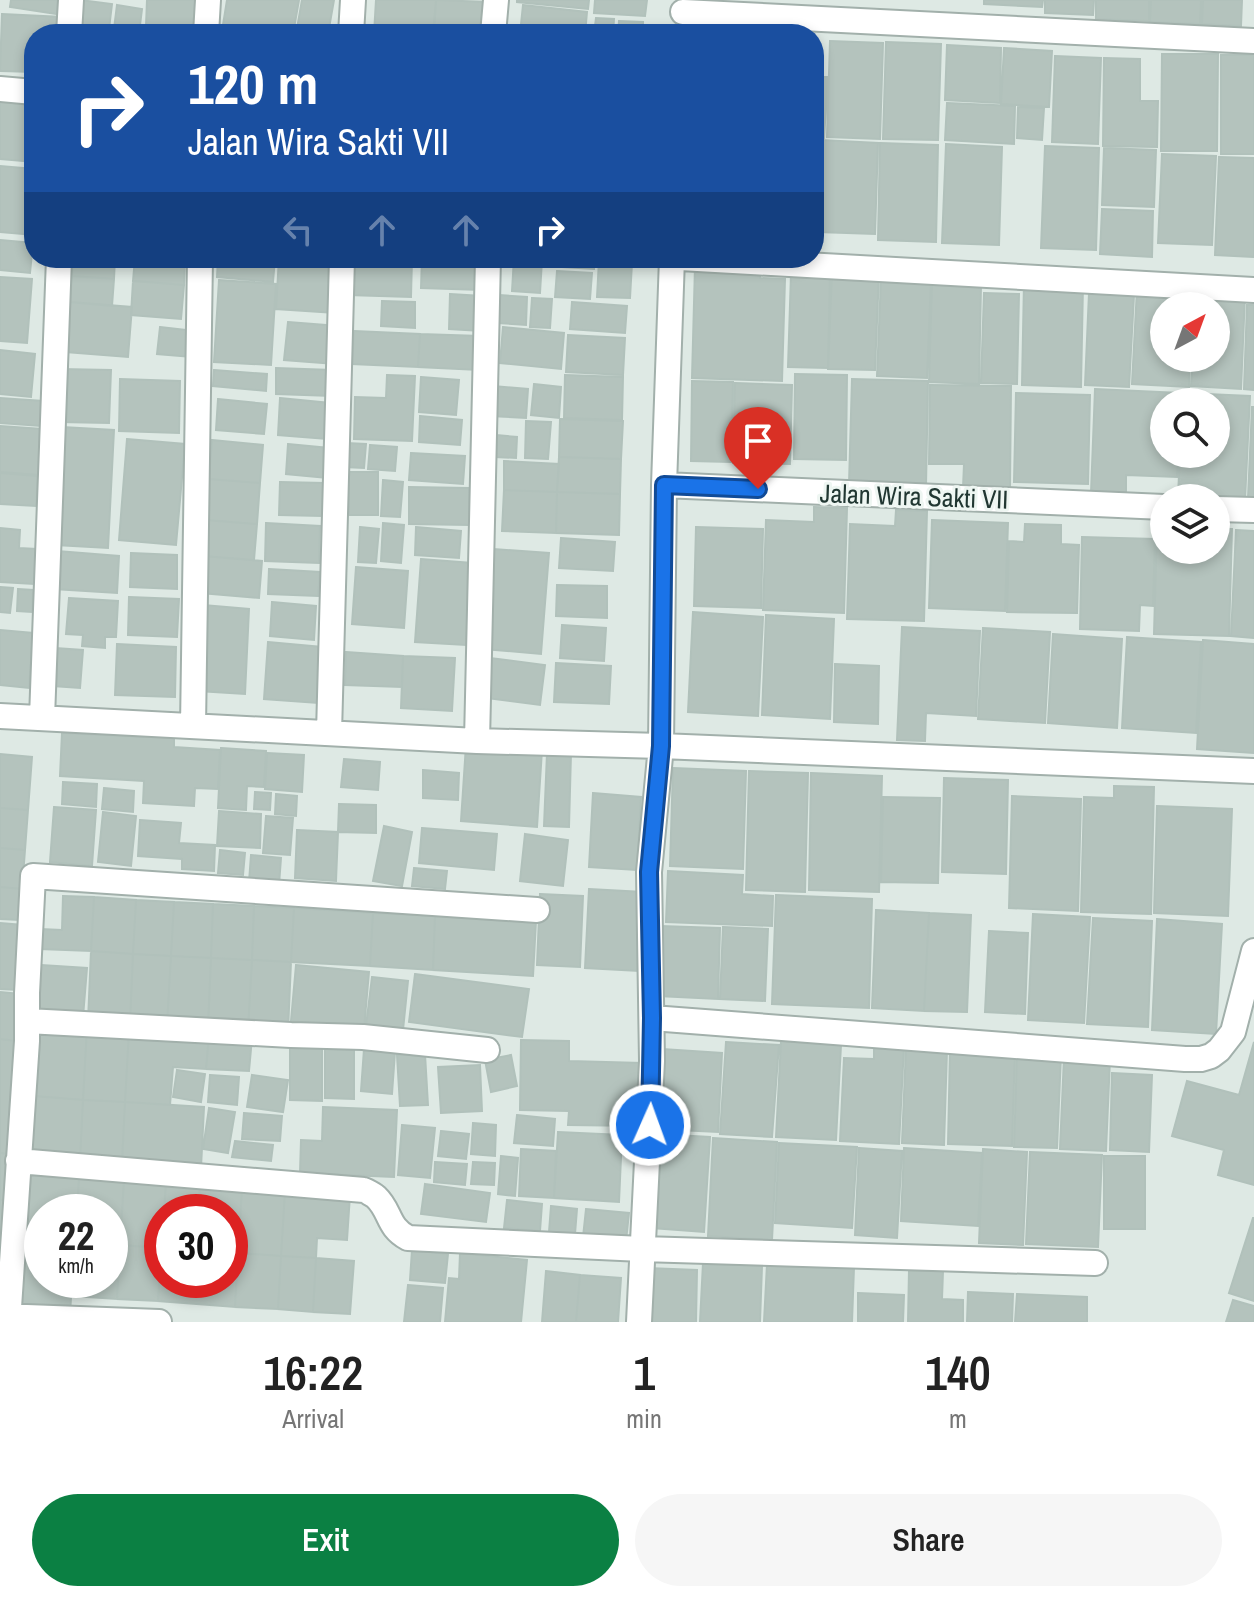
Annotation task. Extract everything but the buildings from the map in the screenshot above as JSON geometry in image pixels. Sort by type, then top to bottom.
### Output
[{"type":"street","points":[[70,24],[71,0]]},
{"type":"street","points":[[207,24],[208,0]]},
{"type":"street","points":[[352,24],[353,0]]},
{"type":"street","points":[[494,24],[496,0]]},
{"type":"street","points":[[683,15],[1254,41]]},
{"type":"street","points":[[0,89],[24,91]]},
{"type":"street","points":[[824,266],[1254,290]]},
{"type":"street","points":[[42,718],[59,268]]},
{"type":"street","points":[[193,726],[200,268]]},
{"type":"street","points":[[329,733],[342,268]]},
{"type":"street","points":[[477,741],[488,268]]},
{"type":"street","points":[[639,1322],[650,1125],[652,1018],[649,872],[661,746],[664,485],[672,268]]},
{"type":"street","name":"Jalan Wira Sakti VII","points":[[664,485],[1150,506]]},
{"type":"street","points":[[1230,509],[1254,510]]},
{"type":"street","points":[[0,716],[477,741],[1254,771]]},
{"type":"street","points":[[159,1322],[6,1318],[27,1021],[33,876],[537,910]]},
{"type":"street","points":[[652,1018],[1201,1059],[1219,1050],[1233,1032],[1254,951]]},
{"type":"street","points":[[27,1021],[363,1037],[487,1050]]},
{"type":"street","points":[[18,1161],[364,1190],[376,1197],[387,1211],[395,1230],[408,1238],[642,1249],[1095,1263]]},
{"type":"route","points":[[650,1125],[652,1018],[649,872],[661,746],[664,485],[758,489]]}]
